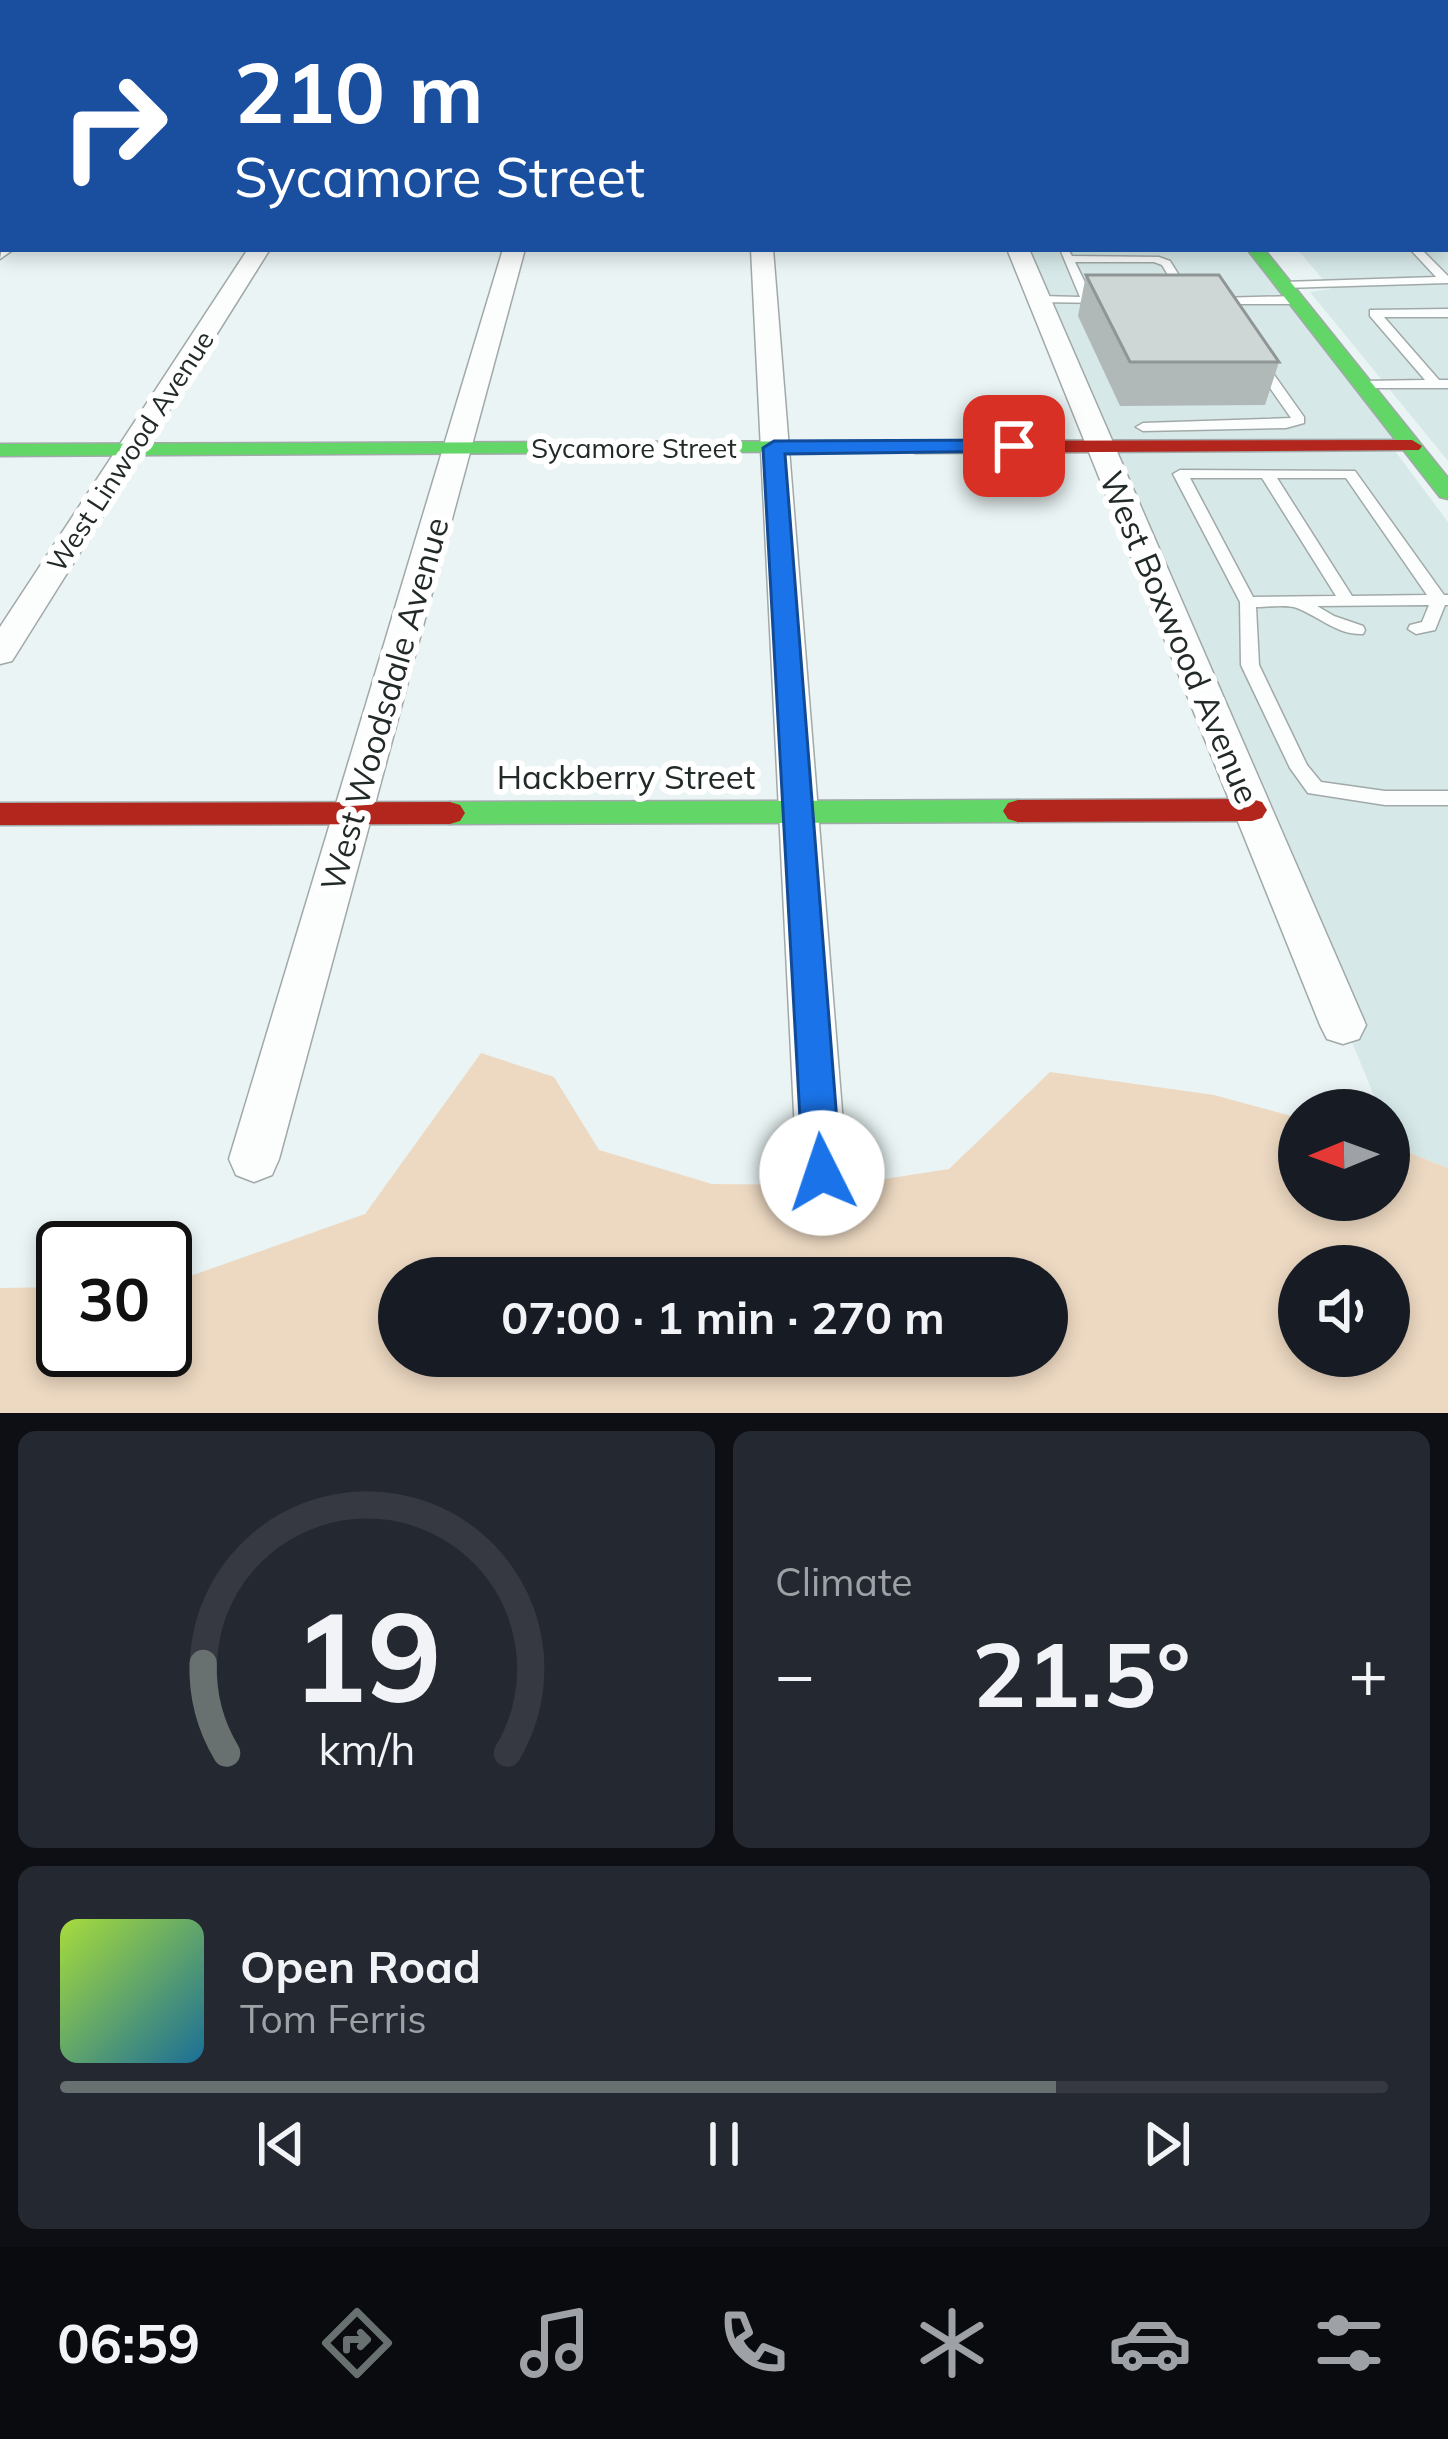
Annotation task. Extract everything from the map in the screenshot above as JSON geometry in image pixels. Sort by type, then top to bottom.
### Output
[{"type":"street","name":"West Linwood Avenue","points":[[0,652],[257,252]]},
{"type":"street","name":"West Woodsdale Avenue","points":[[254,1159],[513,252]]},
{"type":"street","points":[[762,252],[822,1173]]},
{"type":"street","name":"West Boxwood Avenue","points":[[1019,252],[1343,1025]]},
{"type":"street","points":[[1257,252],[1363,385],[1428,457],[1448,492]]},
{"type":"street","name":"Sycamore Street","points":[[0,450],[1100,447],[1181,436],[1428,457]]},
{"type":"street","name":"Hackberry Street","points":[[0,814],[1252,809]]},
{"type":"lane","points":[[1065,254],[1088,301]]},
{"type":"lane","points":[[1065,254],[1166,263],[1190,302],[1169,302]]},
{"type":"lane","points":[[1428,257],[1447,280]]},
{"type":"lane","points":[[1231,319],[1213,302],[1447,280]]},
{"type":"lane","points":[[1040,300],[1108,301]]},
{"type":"lane","points":[[1441,384],[1374,313],[1448,313]]},
{"type":"lane","points":[[1252,352],[1338,473]]},
{"type":"lane","points":[[1363,385],[1441,384]]},
{"type":"lane","points":[[1143,427],[1181,436],[1299,420]]},
{"type":"lane","points":[[1444,600],[1350,474],[1180,474],[1248,602],[1250,665],[1299,768],[1315,788],[1385,798],[1448,798]]},
{"type":"lane","points":[[1267,474],[1347,601]]},
{"type":"lane","points":[[1248,602],[1444,600]]},
{"type":"lane","points":[[1416,629],[1429,626],[1444,600]]},
{"type":"lane","points":[[1297,601],[1328,620],[1357,630]]},
{"type":"shaded area","points":[[1019,252],[1257,252],[1412,446],[1100,447]]},
{"type":"shaded area","points":[[1300,252],[1448,252],[1448,461],[1310,292],[1331,289]]},
{"type":"shaded area","points":[[1395,451],[1448,522],[1448,1168],[1410,1153],[1410,1089],[1371,1089],[1108,452]]},
{"type":"shaded area","points":[[481,1053],[554,1077],[599,1150],[712,1184],[846,1185],[949,1169],[1050,1072],[1214,1095],[1278,1112],[1278,1221],[1410,1221],[1410,1153],[1448,1168],[1448,1413],[0,1413],[0,1288],[36,1287],[36,1377],[192,1377],[192,1275],[365,1214]]},
{"type":"building","points":[[1086,275],[1219,275],[1279,362],[1130,362]]},
{"type":"traffic: fast","points":[[1257,252],[1448,492]]},
{"type":"traffic: fast","points":[[0,450],[915,447]]},
{"type":"traffic: fast","points":[[450,813],[1018,811]]},
{"type":"traffic: jam","points":[[915,447],[1412,446]]},
{"type":"traffic: jam","points":[[1018,811],[1252,810]]},
{"type":"traffic: jam","points":[[0,814],[450,813]]},
{"type":"route","points":[[822,1173],[774,448],[1014,446]]}]
